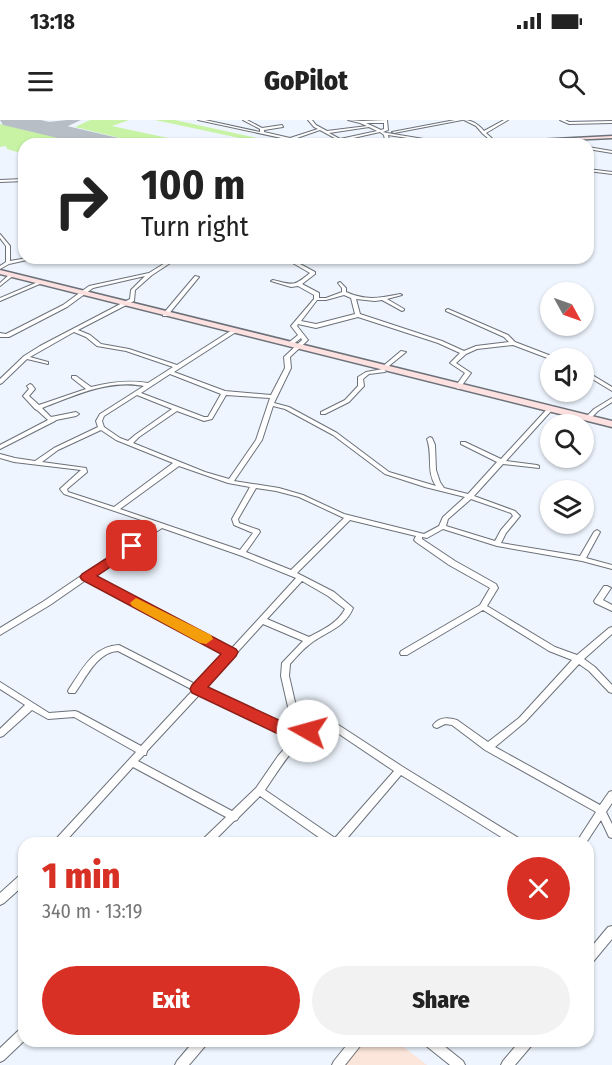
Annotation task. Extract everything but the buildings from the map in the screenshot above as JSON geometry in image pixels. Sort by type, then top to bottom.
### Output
[{"type":"main road","points":[[592,138],[612,137]]},
{"type":"main road","points":[[0,270],[165,315],[571,414]]},
{"type":"main road","points":[[594,420],[612,424]]},
{"type":"street","points":[[200,120],[262,131],[286,138]]},
{"type":"street","points":[[245,120],[262,131],[282,126]]},
{"type":"street","points":[[310,120],[336,138]]},
{"type":"street","points":[[350,120],[385,121],[387,129],[359,138]]},
{"type":"street","points":[[386,134],[460,120]]},
{"type":"street","points":[[466,120],[477,125],[490,138]]},
{"type":"street","points":[[484,133],[506,120]]},
{"type":"street","points":[[562,120],[569,123],[612,122]]},
{"type":"street","points":[[361,122],[386,134],[413,138]]},
{"type":"street","points":[[327,132],[368,127]]},
{"type":"street","points":[[309,129],[321,129]]},
{"type":"street","points":[[293,138],[321,129]]},
{"type":"street","points":[[386,134],[387,138]]},
{"type":"street","points":[[594,149],[612,152]]},
{"type":"street","points":[[594,171],[612,173]]},
{"type":"street","points":[[0,182],[18,180]]},
{"type":"street","points":[[0,235],[8,246],[8,263]]},
{"type":"street","points":[[0,270],[8,263],[18,261]]},
{"type":"street","points":[[0,382],[26,357],[126,304],[134,298],[133,290],[150,274],[166,264]]},
{"type":"street","points":[[297,264],[313,273],[299,285]]},
{"type":"street","points":[[0,335],[7,336],[65,306],[81,293],[103,283],[150,274]]},
{"type":"street","points":[[0,285],[12,275]]},
{"type":"street","points":[[165,315],[197,277]]},
{"type":"street","points":[[273,280],[303,292],[315,291]]},
{"type":"street","points":[[0,300],[40,282]]},
{"type":"street","points":[[340,283],[344,288],[344,293]]},
{"type":"street","points":[[291,286],[299,285],[315,291]]},
{"type":"street","points":[[230,482],[254,451],[273,397],[288,368],[287,357],[305,340],[294,326],[316,299],[315,291]]},
{"type":"street","points":[[316,299],[326,299],[344,293],[353,297],[375,300],[400,296]]},
{"type":"street","points":[[353,297],[358,315]]},
{"type":"street","points":[[382,298],[402,310]]},
{"type":"street","points":[[448,310],[506,336],[513,343],[540,353]]},
{"type":"street","points":[[297,322],[316,326],[358,315],[440,342],[464,353]]},
{"type":"street","points":[[74,330],[88,336],[99,345],[128,350],[177,367]]},
{"type":"street","points":[[101,429],[99,421],[102,415],[234,331]]},
{"type":"street","points":[[289,345],[302,335]]},
{"type":"street","points":[[458,387],[468,373],[453,363],[464,353],[476,348],[513,343]]},
{"type":"street","points":[[384,368],[403,351]]},
{"type":"street","points":[[26,357],[46,363]]},
{"type":"street","points":[[323,413],[351,397],[361,386],[360,378],[363,375],[382,371],[369,364]]},
{"type":"street","points":[[170,372],[224,393],[273,397]]},
{"type":"street","points":[[74,377],[90,389]]},
{"type":"street","points":[[594,378],[612,389]]},
{"type":"street","points":[[37,408],[90,389],[133,381],[147,385]]},
{"type":"street","points":[[30,386],[33,389],[26,396],[53,420]]},
{"type":"street","points":[[136,393],[204,419],[210,418],[224,393]]},
{"type":"street","points":[[592,414],[612,400]]},
{"type":"street","points":[[271,404],[287,408],[335,434],[387,473],[469,496],[513,512],[517,516],[503,532],[497,544]]},
{"type":"street","points":[[130,443],[176,409]]},
{"type":"street","points":[[36,463],[56,449],[101,429],[178,463],[230,482],[301,496],[348,518],[396,528],[419,536],[434,534],[442,527],[445,519],[502,462],[550,409]]},
{"type":"street","points":[[0,447],[53,420],[76,414]]},
{"type":"street","points":[[430,439],[434,447],[432,470],[441,488]]},
{"type":"street","points":[[463,443],[502,462],[537,467]]},
{"type":"street","points":[[0,456],[84,469],[63,489],[66,493],[242,553],[301,578],[342,601],[349,608],[348,613],[309,640],[286,663],[285,676],[299,736]]},
{"type":"street","points":[[114,510],[178,463]]},
{"type":"street","points":[[242,553],[257,532],[236,524],[235,519],[254,486]]},
{"type":"street","points":[[292,574],[348,518]]},
{"type":"street","points":[[0,632],[87,577],[161,525]]},
{"type":"street","points":[[442,527],[497,544],[582,559],[612,567]]},
{"type":"street","points":[[582,559],[597,532]]},
{"type":"street","points":[[404,654],[483,607],[494,588],[452,564],[418,540],[419,536]]},
{"type":"street","points":[[87,577],[231,652]]},
{"type":"street","points":[[64,837],[134,763],[197,689],[301,578]]},
{"type":"street","points":[[607,588],[598,601],[612,608]]},
{"type":"street","points":[[483,607],[552,649],[578,659],[592,669],[612,690]]},
{"type":"street","points":[[262,620],[309,640]]},
{"type":"street","points":[[488,747],[501,739],[530,712],[578,659],[612,630]]},
{"type":"street","points":[[72,691],[101,651],[112,647],[119,648],[197,689],[299,736]]},
{"type":"street","points":[[0,685],[48,716],[75,714],[143,752]]},
{"type":"street","points":[[0,734],[31,705]]},
{"type":"street","points":[[437,725],[444,721],[454,722],[488,747],[601,810],[612,834]]},
{"type":"street","points":[[212,837],[259,791],[299,736],[322,726],[334,726],[508,837]]},
{"type":"street","points":[[134,763],[234,817]]},
{"type":"street","points":[[341,837],[400,770]]},
{"type":"street","points":[[259,791],[327,837]]},
{"type":"street","points":[[585,837],[612,795]]},
{"type":"street","points":[[0,900],[18,884]]},
{"type":"street","points":[[594,952],[612,931]]},
{"type":"street","points":[[0,1056],[18,1039]]},
{"type":"street","points":[[181,1065],[197,1047]]},
{"type":"street","points":[[338,1065],[352,1047]]},
{"type":"street","points":[[436,1047],[459,1065]]},
{"type":"street","points":[[507,1065],[523,1047]]},
{"type":"shaded area","points":[[359,1047],[404,1047],[427,1065],[344,1065]]},
{"type":"green space","points":[[90,120],[129,120],[112,126],[168,138],[120,138],[75,127]]},
{"type":"green space","points":[[155,120],[175,120],[258,138],[240,138]]},
{"type":"green space","points":[[0,124],[62,138],[18,138],[18,152],[7,149],[6,146],[0,147]]},
{"type":"taxiway","points":[[62,132],[59,130],[60,126],[76,120]]},
{"type":"taxiway","points":[[38,126],[62,125]]},
{"type":"runway","points":[[11,120],[88,138]]},
{"type":"slow traffic","points":[[136,603],[206,639]]},
{"type":"route","points":[[132,546],[87,577],[231,652],[197,689],[299,736],[308,731]]}]
